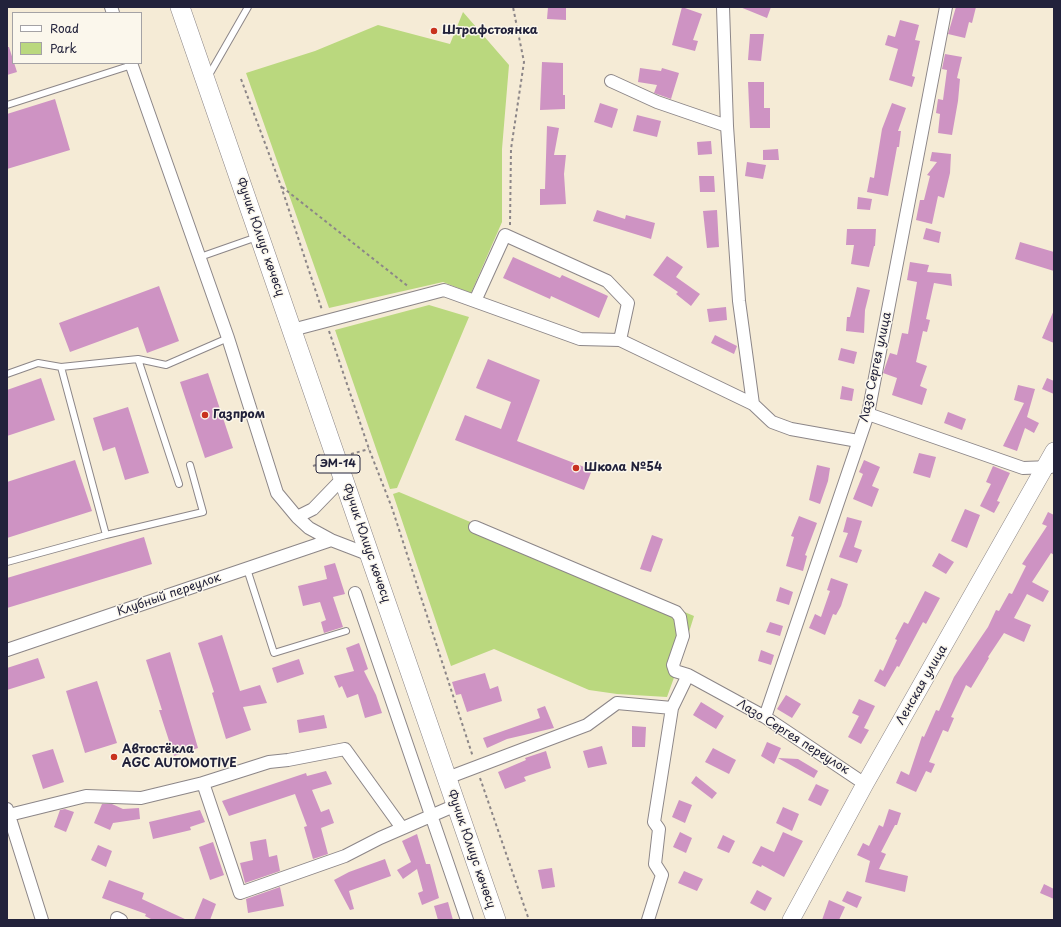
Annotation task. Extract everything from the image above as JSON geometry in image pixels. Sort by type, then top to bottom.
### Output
[{"type":"main road","name":"Фучик Юлиус көчөсү","points":[[180,7],[496,920]]},
{"type":"main road","name":"Ленская улица","points":[[791,920],[865,784],[1050,467],[1054,451]]},
{"type":"street","points":[[723,7],[727,126],[739,301],[753,404]]},
{"type":"street","name":"Лазо Сергея улица","points":[[765,717],[868,414],[946,7]]},
{"type":"street","points":[[132,64],[228,338],[277,493],[297,517],[309,528],[331,540],[370,555]]},
{"type":"street","points":[[611,81],[657,102],[727,126]]},
{"type":"street","points":[[475,301],[505,235],[607,281],[628,303],[620,340]]},
{"type":"street","points":[[292,330],[444,290],[580,339],[620,340],[753,404],[772,422],[791,429],[858,442]]},
{"type":"street","points":[[868,414],[1024,468],[1050,467]]},
{"type":"street","points":[[297,517],[313,509],[343,478]]},
{"type":"street","name":"Лазо Сергея переулок","points":[[475,527],[676,612],[680,617],[683,636],[673,665],[675,671],[688,675],[765,717],[865,784]]},
{"type":"street","name":"Клубный переулок","points":[[7,650],[331,540]]},
{"type":"street","points":[[355,594],[467,920]]},
{"type":"street","points":[[648,920],[662,875],[655,864],[659,829],[654,822],[672,708],[688,675]]},
{"type":"street","points":[[447,778],[587,725],[617,703],[672,708]]},
{"type":"street","points":[[42,920],[8,812],[86,796],[141,798],[203,783],[269,762],[288,760],[345,749],[402,828]]},
{"type":"street","points":[[203,783],[240,893],[345,856],[402,828],[456,805]]},
{"type":"street","points":[[117,920],[117,918],[121,920]]},
{"type":"lane","points":[[206,80],[248,7]]},
{"type":"lane","points":[[7,105],[132,64]]},
{"type":"lane","points":[[200,257],[259,236]]},
{"type":"lane","points":[[7,374],[38,363],[62,367],[138,359],[166,365],[228,338]]},
{"type":"lane","points":[[138,359],[179,484]]},
{"type":"lane","points":[[62,367],[106,535]]},
{"type":"lane","points":[[7,562],[106,535],[203,512],[190,465]]},
{"type":"lane","points":[[247,569],[274,653],[346,631]]},
{"type":"path","points":[[505,235],[511,224],[511,149],[524,62],[513,7]]},
{"type":"path","points":[[241,79],[281,186],[369,449],[392,508],[476,767],[529,920]]},
{"type":"path","points":[[281,186],[420,296]]},
{"type":"green space","points":[[463,12],[509,65],[502,149],[502,222],[471,293],[443,282],[329,308],[246,73],[315,51],[378,25],[450,44]]},
{"type":"green space","points":[[429,305],[469,317],[397,488],[390,489],[335,330]]},
{"type":"green space","points":[[399,492],[694,616],[667,697],[617,694],[589,690],[494,649],[451,666],[393,494]]},
{"type":"building","points":[[548,7],[566,7],[566,20],[547,19]]},
{"type":"building","points":[[682,7],[702,14],[693,40],[698,41],[695,51],[672,45]]},
{"type":"building","points":[[740,7],[771,7],[767,18]]},
{"type":"building","points":[[956,7],[976,7],[972,23],[969,22],[965,38],[948,34]]},
{"type":"building","points":[[900,20],[919,25],[915,40],[920,41],[912,76],[915,77],[912,87],[889,80],[898,49],[885,45],[888,35],[895,37]]},
{"type":"building","points":[[750,34],[764,34],[761,61],[748,60]]},
{"type":"building","points":[[7,47],[9,47],[12,56],[12,64],[14,64],[17,72],[7,75]]},
{"type":"building","points":[[945,54],[962,57],[957,78],[960,79],[952,135],[938,133],[940,114],[936,113],[938,99],[943,100],[947,70],[942,69]]},
{"type":"building","points":[[542,62],[563,63],[563,95],[565,95],[565,109],[540,110]]},
{"type":"building","points":[[640,68],[661,71],[662,68],[679,73],[671,99],[654,93],[657,85],[638,82]]},
{"type":"building","points":[[748,82],[764,82],[764,108],[770,108],[770,128],[750,128]]},
{"type":"building","points":[[55,99],[70,150],[7,169],[7,114]]},
{"type":"building","points":[[600,103],[618,109],[612,128],[594,122]]},
{"type":"building","points":[[892,103],[906,108],[898,131],[901,131],[899,147],[897,147],[888,196],[867,192],[870,177],[874,178],[882,129]]},
{"type":"building","points":[[637,115],[661,121],[657,137],[633,131]]},
{"type":"building","points":[[547,126],[559,128],[554,155],[566,155],[564,174],[566,204],[540,205],[540,189],[545,189]]},
{"type":"building","points":[[711,141],[712,154],[698,155],[697,142]]},
{"type":"building","points":[[778,149],[779,160],[763,160],[763,150]]},
{"type":"building","points":[[932,152],[951,154],[950,173],[944,198],[938,196],[932,224],[916,220],[920,200],[924,200],[930,176],[927,175],[937,162],[930,161]]},
{"type":"building","points":[[747,162],[766,165],[763,179],[745,176]]},
{"type":"building","points":[[699,176],[714,176],[715,192],[700,192]]},
{"type":"building","points":[[858,197],[872,199],[870,210],[857,209]]},
{"type":"building","points":[[597,210],[625,219],[626,215],[655,223],[651,239],[593,221]]},
{"type":"building","points":[[717,210],[719,247],[707,248],[703,211]]},
{"type":"building","points":[[926,228],[941,232],[939,243],[923,239]]},
{"type":"building","points":[[847,229],[876,229],[875,246],[869,267],[851,264],[854,245],[846,245]]},
{"type":"building","points":[[1020,242],[1054,252],[1054,271],[1015,259]]},
{"type":"building","points":[[667,256],[683,267],[676,277],[700,294],[691,306],[676,294],[678,292],[653,275]]},
{"type":"building","points":[[513,257],[560,278],[562,275],[608,296],[599,318],[551,296],[550,299],[503,278]]},
{"type":"building","points":[[910,262],[929,265],[927,272],[951,274],[952,286],[934,283],[926,319],[930,320],[927,332],[923,331],[916,362],[927,366],[920,386],[927,389],[922,405],[892,395],[897,378],[883,373],[890,353],[897,355],[902,333],[908,334],[917,282],[907,280]]},
{"type":"building","points":[[159,286],[179,341],[147,353],[138,327],[70,352],[59,323]]},
{"type":"building","points":[[857,287],[870,290],[865,310],[864,333],[846,331],[847,317],[850,317]]},
{"type":"building","points":[[726,307],[727,320],[709,322],[707,309]]},
{"type":"building","points":[[1054,310],[1054,343],[1042,338]]},
{"type":"building","points":[[715,335],[737,346],[734,354],[711,343]]},
{"type":"building","points":[[841,348],[857,352],[854,364],[838,360]]},
{"type":"building","points":[[488,359],[540,380],[517,441],[592,470],[584,490],[455,440],[465,415],[501,429],[511,402],[476,388]]},
{"type":"building","points":[[208,373],[233,448],[205,458],[180,382]]},
{"type":"building","points":[[41,378],[55,420],[7,436],[7,390]]},
{"type":"building","points":[[1047,378],[1054,381],[1054,394],[1042,389]]},
{"type":"building","points":[[1018,385],[1035,389],[1027,417],[1039,423],[1034,433],[1025,428],[1017,451],[1003,446],[1024,403],[1014,400]]},
{"type":"building","points":[[842,386],[854,389],[852,401],[840,399]]},
{"type":"building","points":[[128,407],[149,473],[125,480],[115,447],[103,451],[93,418]]},
{"type":"building","points":[[948,412],[966,419],[962,430],[944,423]]},
{"type":"building","points":[[919,453],[936,457],[930,478],[913,473]]},
{"type":"building","points":[[75,460],[92,511],[7,538],[7,482]]},
{"type":"building","points":[[864,460],[880,467],[872,486],[879,489],[872,507],[853,499],[863,474],[859,472]]},
{"type":"building","points":[[817,465],[830,468],[828,481],[820,504],[809,500]]},
{"type":"building","points":[[993,466],[1010,473],[997,501],[1000,502],[994,513],[980,506],[991,484],[986,482]]},
{"type":"building","points":[[965,509],[980,515],[967,548],[951,541]]},
{"type":"building","points":[[1048,512],[1054,515],[1054,555],[1051,553],[1032,582],[1049,591],[1043,602],[1027,594],[1014,618],[1031,625],[1024,642],[1004,633],[988,657],[989,658],[971,688],[966,685],[951,717],[954,718],[948,732],[943,730],[929,762],[935,764],[931,773],[926,771],[916,792],[896,783],[901,771],[909,775],[922,736],[924,737],[936,710],[939,711],[954,677],[988,627],[996,610],[999,611],[1009,593],[1012,594],[1026,566],[1022,564],[1047,526],[1042,524]]},
{"type":"building","points":[[799,516],[817,523],[805,555],[807,556],[803,571],[786,566],[794,537],[791,536]]},
{"type":"building","points":[[847,517],[862,521],[854,547],[862,550],[857,563],[839,557],[848,533],[843,532]]},
{"type":"building","points":[[652,535],[663,539],[651,572],[640,569]]},
{"type":"building","points":[[144,537],[152,564],[7,608],[7,578]]},
{"type":"building","points":[[939,553],[954,562],[946,574],[932,566]]},
{"type":"building","points":[[335,563],[345,594],[333,597],[343,627],[324,633],[321,622],[326,620],[320,602],[303,606],[298,586],[327,579],[324,566]]},
{"type":"building","points":[[831,578],[848,584],[841,606],[836,615],[833,614],[825,635],[809,628],[815,614],[821,617],[830,591],[827,590]]},
{"type":"building","points":[[780,587],[793,592],[789,605],[776,601]]},
{"type":"building","points":[[925,591],[940,598],[926,624],[923,622],[899,667],[897,666],[885,687],[874,681],[880,669],[883,671],[897,640],[895,639],[904,622],[908,624]]},
{"type":"building","points":[[770,622],[783,626],[780,636],[766,632]]},
{"type":"building","points":[[222,635],[240,691],[260,685],[267,703],[243,707],[251,730],[226,739],[212,693],[214,692],[198,643]]},
{"type":"building","points":[[359,643],[368,669],[364,671],[376,695],[382,713],[365,718],[358,694],[347,698],[342,686],[339,688],[334,676],[354,671],[346,648]]},
{"type":"building","points":[[761,650],[774,655],[771,665],[758,661]]},
{"type":"building","points":[[170,652],[198,748],[174,756],[159,710],[162,710],[146,660]]},
{"type":"building","points":[[38,658],[45,678],[7,690],[7,668]]},
{"type":"building","points":[[299,659],[304,674],[277,683],[272,668]]},
{"type":"building","points":[[485,673],[490,689],[498,686],[502,701],[467,712],[461,694],[456,695],[452,682]]},
{"type":"building","points":[[97,681],[117,743],[85,753],[66,691]]},
{"type":"building","points":[[786,695],[801,704],[792,718],[777,709]]},
{"type":"building","points":[[859,699],[875,706],[864,728],[869,730],[861,744],[848,737],[859,716],[852,713]]},
{"type":"building","points":[[701,702],[724,716],[716,729],[693,715]]},
{"type":"building","points":[[545,706],[554,728],[507,739],[487,748],[483,738],[540,718],[537,709]]},
{"type":"building","points":[[324,715],[327,728],[299,733],[297,720]]},
{"type":"building","points":[[632,726],[646,727],[645,747],[632,747]]},
{"type":"building","points":[[767,742],[781,748],[774,764],[761,756]]},
{"type":"building","points":[[602,746],[607,764],[588,768],[583,751]]},
{"type":"building","points":[[713,748],[736,760],[729,774],[705,762]]},
{"type":"building","points":[[53,749],[64,782],[43,789],[32,755]]},
{"type":"building","points":[[546,751],[551,768],[524,777],[526,781],[505,789],[498,772],[526,760],[525,758]]},
{"type":"building","points":[[778,758],[798,759],[818,771],[814,778]]},
{"type":"building","points":[[326,771],[332,784],[312,790],[321,812],[329,809],[334,823],[321,828],[328,854],[313,859],[304,827],[307,826],[295,794],[229,816],[222,801],[306,773],[307,776]]},
{"type":"building","points":[[696,776],[717,793],[712,799],[691,783]]},
{"type":"building","points":[[816,784],[829,790],[821,806],[808,800]]},
{"type":"building","points":[[679,800],[692,805],[685,823],[672,817]]},
{"type":"building","points":[[102,804],[112,804],[123,809],[139,808],[140,819],[113,823],[110,830],[94,823]]},
{"type":"building","points":[[783,807],[799,814],[792,831],[776,823]]},
{"type":"building","points":[[65,809],[74,812],[66,832],[54,827],[60,810]]},
{"type":"building","points":[[889,809],[901,813],[897,825],[895,825],[881,852],[886,854],[879,869],[908,876],[905,892],[865,882],[870,861],[857,855],[863,843],[869,846],[879,825],[883,827]]},
{"type":"building","points":[[200,810],[205,822],[190,827],[191,830],[153,839],[149,822]]},
{"type":"building","points":[[680,832],[692,838],[686,853],[673,847]]},
{"type":"building","points":[[783,832],[803,841],[784,877],[762,865],[761,867],[752,863],[761,846],[774,852]]},
{"type":"building","points":[[417,834],[426,864],[430,864],[439,898],[422,905],[418,893],[423,891],[417,869],[403,879],[397,870],[411,862],[402,841]]},
{"type":"building","points":[[723,835],[735,841],[729,853],[717,848]]},
{"type":"building","points":[[266,839],[269,857],[277,855],[280,871],[245,883],[240,863],[253,860],[250,842]]},
{"type":"building","points":[[213,842],[224,875],[210,880],[199,847]]},
{"type":"building","points":[[98,845],[112,851],[106,867],[91,860]]},
{"type":"building","points":[[385,859],[391,876],[349,891],[354,909],[350,910],[334,880],[349,872]]},
{"type":"building","points":[[552,868],[555,887],[542,889],[538,870]]},
{"type":"building","points":[[684,871],[703,879],[697,891],[678,883]]},
{"type":"building","points":[[109,880],[144,893],[142,899],[187,920],[153,920],[145,916],[146,914],[102,898]]},
{"type":"building","points":[[1044,884],[1054,889],[1054,899],[1040,893]]},
{"type":"building","points":[[280,887],[284,906],[248,913],[246,899]]},
{"type":"building","points":[[757,890],[772,898],[765,911],[750,903]]},
{"type":"building","points":[[847,891],[862,897],[857,908],[842,901]]},
{"type":"building","points":[[203,898],[216,904],[210,920],[194,920]]},
{"type":"building","points":[[829,900],[845,907],[839,920],[822,920]]},
{"type":"building","points":[[448,902],[453,920],[438,920],[434,906]]},
{"type":"place","name":"Штрафстоянка","points":[[434,31]]},
{"type":"place","name":"Газпром","points":[[205,415]]},
{"type":"place","name":"Школа №54","points":[[576,468]]},
{"type":"place","name":"Автостёкла AGC AUTOMOTIVE","points":[[114,757]]}]
